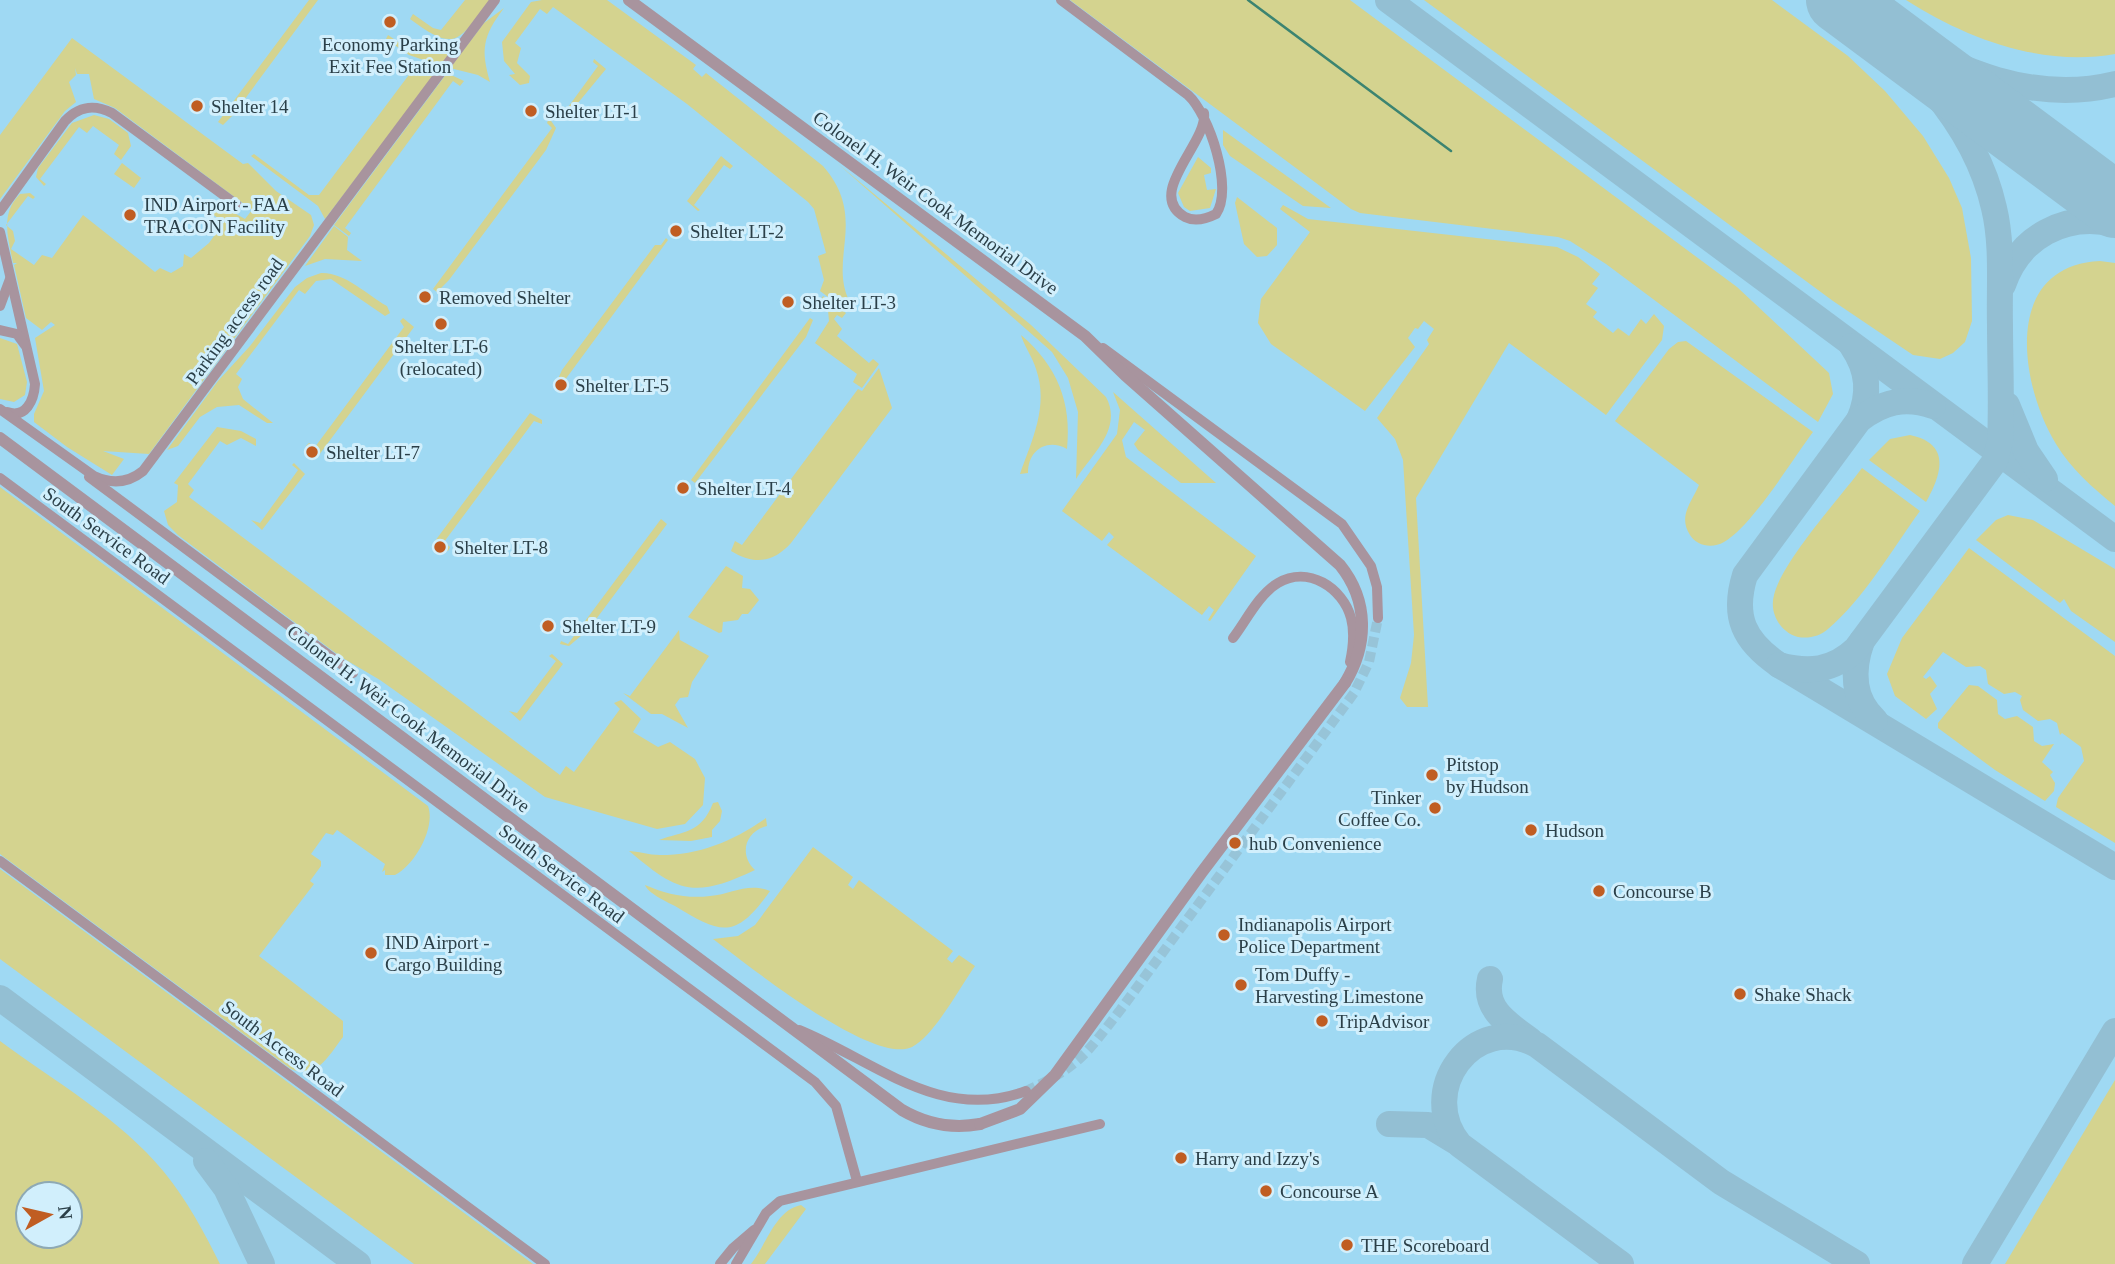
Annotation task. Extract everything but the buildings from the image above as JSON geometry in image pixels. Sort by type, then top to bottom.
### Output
[{"type":"street","name":"Parking access road","points":[[45,442],[108,482],[128,480],[143,471],[495,0]]},
{"type":"street","name":"Colonel H. Weir Cook Memorial Drive","points":[[0,438],[911,1115],[948,1126],[980,1124],[1020,1109],[1055,1075],[1202,872],[1345,683],[1359,656],[1362,619],[1355,589],[1334,559],[1085,335],[629,0]]},
{"type":"street","points":[[1060,0],[1188,95],[1204,113],[1223,190],[1221,207],[1216,214],[1202,219],[1186,218],[1174,206],[1171,198],[1175,179],[1205,129],[1204,113]]},
{"type":"street","points":[[0,211],[65,121],[76,111],[92,107],[112,113],[237,205]]},
{"type":"street","points":[[0,232],[35,384],[30,404],[18,414],[0,409]]},
{"type":"street","points":[[0,306],[10,278]]},
{"type":"street","points":[[0,330],[17,334],[28,352]]},
{"type":"street","points":[[1085,335],[1342,524],[1354,537],[1371,566],[1377,587],[1377,618]]},
{"type":"street","points":[[0,409],[194,558],[353,673]]},
{"type":"street","name":"South Service Road","points":[[0,478],[815,1082],[836,1107],[857,1181]]},
{"type":"street","points":[[1233,638],[1275,585],[1288,578],[1314,579],[1338,594],[1351,620],[1352,654],[1345,683]]},
{"type":"street","name":"South Access Road","points":[[0,861],[545,1264]]},
{"type":"street","points":[[796,1028],[943,1098],[979,1102],[1026,1091]]},
{"type":"street","points":[[736,1264],[766,1213],[780,1201],[1100,1124]]},
{"type":"street","points":[[720,1264],[733,1248],[757,1227]]},
{"type":"shaded area","points":[[0,0],[2115,0],[2115,1264],[0,1264]]},
{"type":"shaded area","points":[[309,0],[318,0],[233,115],[223,125],[218,122]]},
{"type":"shaded area","points":[[465,0],[490,0],[463,33],[455,38],[437,36],[410,19],[413,14],[433,28],[441,30]]},
{"type":"shaded area","points":[[607,0],[696,65],[693,69],[702,77],[706,73],[823,166],[837,186],[844,204],[846,222],[843,273],[845,289],[852,306],[847,311],[820,291],[824,280],[818,256],[826,253],[814,209],[808,202],[687,104],[553,7],[547,14],[540,9],[515,43],[521,48],[517,63],[530,76],[529,83],[520,85],[509,75],[515,74],[504,61],[502,42],[531,2]]},
{"type":"shaded area","points":[[1070,0],[1350,0],[1737,287],[1829,373],[1833,394],[1818,422],[1606,264],[1570,241],[1558,237],[1360,213],[1351,209]]},
{"type":"shaded area","points":[[1424,0],[1772,0],[1848,56],[1885,91],[1923,136],[1949,178],[1962,208],[1971,258],[1972,321],[1965,342],[1953,353],[1940,359],[1913,355],[1833,301]]},
{"type":"shaded area","points":[[1906,0],[2115,0],[2115,54],[2060,57],[2033,53],[1980,38]]},
{"type":"shaded area","points":[[504,8],[491,27],[485,44],[485,61],[490,82],[478,75],[450,68],[484,23]]},
{"type":"shaded area","points":[[388,35],[419,52],[450,53],[441,66],[409,55],[386,39]]},
{"type":"shaded area","points":[[72,38],[243,164],[248,163],[276,191],[311,215],[314,225],[310,236],[149,454],[103,451],[124,459],[112,475],[67,447],[34,422],[34,414],[44,391],[35,338],[55,325],[51,322],[42,330],[26,318],[14,265],[17,263],[13,263],[7,226],[13,231],[15,241],[11,249],[34,265],[42,255],[52,258],[83,215],[155,272],[160,268],[171,273],[183,266],[184,254],[191,258],[209,243],[224,222],[206,210],[224,207],[245,219],[252,210],[115,108],[94,99],[89,74],[77,74],[75,68],[76,75],[69,82],[76,102],[65,111],[0,199],[0,135]]},
{"type":"shaded area","points":[[594,59],[606,69],[568,115],[558,106],[566,110],[598,66],[593,62]]},
{"type":"shaded area","points":[[417,64],[438,71],[325,219],[318,206],[251,156],[254,154],[309,195],[319,195]]},
{"type":"shaded area","points":[[447,73],[464,81],[460,86],[453,81],[345,228],[351,233],[349,236],[334,225]]},
{"type":"shaded area","points":[[94,115],[109,119],[128,133],[131,146],[121,160],[114,154],[119,145],[93,126],[87,133],[79,127],[40,179],[46,184],[44,186],[36,177],[38,168],[72,123]]},
{"type":"shaded area","points":[[549,118],[556,128],[546,150],[449,280],[437,292],[433,289],[552,128],[547,123]]},
{"type":"shaded area","points":[[1223,130],[1331,208],[1303,206],[1230,156],[1223,145]]},
{"type":"shaded area","points":[[721,156],[733,166],[730,169],[724,165],[694,205],[700,210],[698,211],[687,201]]},
{"type":"shaded area","points":[[1198,157],[1211,168],[1211,173],[1204,175],[1207,190],[1216,189],[1210,208],[1190,211],[1184,207],[1178,193]]},
{"type":"shaded area","points":[[122,163],[141,178],[134,188],[114,174]]},
{"type":"shaded area","points":[[837,163],[1031,325],[1106,397],[1111,420],[1108,430],[1097,451],[1076,479],[1078,412],[1068,378],[1052,352]]},
{"type":"shaded area","points":[[30,193],[35,197],[33,199],[28,196],[7,223],[10,210],[20,194]]},
{"type":"shaded area","points":[[1237,197],[1277,228],[1277,245],[1267,256],[1257,257],[1244,244],[1235,203]]},
{"type":"shaded area","points":[[1283,205],[1308,219],[1557,247],[1578,257],[1600,274],[1592,284],[1598,288],[1586,304],[1597,312],[1593,317],[1613,333],[1618,328],[1629,336],[1641,319],[1646,324],[1654,314],[1664,326],[1662,340],[1606,415],[1509,343],[1416,498],[1428,707],[1407,707],[1400,698],[1411,663],[1414,635],[1403,460],[1395,439],[1377,418],[1429,344],[1427,340],[1434,329],[1424,321],[1418,329],[1415,328],[1408,338],[1415,347],[1365,411],[1271,344],[1258,323],[1261,299],[1310,232],[1280,209]]},
{"type":"shaded area","points":[[334,226],[348,237],[347,250],[362,261],[325,259],[305,266]]},
{"type":"shaded area","points":[[666,238],[668,240],[562,384],[557,381],[562,370],[655,245],[661,245]]},
{"type":"shaded area","points":[[2100,261],[2115,263],[2115,506],[2075,470],[2056,444],[2043,419],[2028,361],[2027,332],[2033,306],[2046,283],[2068,268]]},
{"type":"shaded area","points":[[321,273],[347,280],[387,306],[390,313],[385,316],[331,279],[316,281],[305,294],[299,290],[236,374],[242,379],[238,387],[243,399],[273,423],[267,423],[239,405],[217,407],[200,417],[178,446],[167,450],[218,381],[250,346],[295,287],[307,278]]},
{"type":"shaded area","points":[[823,296],[846,313],[842,318],[837,315],[834,319],[842,329],[837,336],[869,363],[873,359],[879,364],[862,388],[853,382],[857,374],[815,343],[829,321],[828,310],[820,301]]},
{"type":"shaded area","points":[[403,318],[414,327],[319,455],[306,446],[309,443],[315,447],[404,327],[400,321]]},
{"type":"shaded area","points":[[810,318],[813,320],[806,337],[695,483],[691,480]]},
{"type":"shaded area","points":[[1021,335],[1053,372],[1064,400],[1068,432],[1067,449],[1052,445],[1040,448],[1031,458],[1028,473],[1020,474],[1034,436],[1041,396],[1036,369]]},
{"type":"shaded area","points":[[0,338],[17,344],[27,382],[25,395],[14,402],[0,399]]},
{"type":"shaded area","points":[[1686,341],[1813,432],[1747,522],[1724,542],[1715,545],[1697,542],[1690,535],[1685,522],[1687,510],[1699,485],[1615,421],[1669,349],[1678,342]]},
{"type":"shaded area","points":[[879,368],[892,408],[791,543],[777,555],[763,560],[755,560],[731,551],[735,541],[742,545],[858,389],[862,391]]},
{"type":"shaded area","points":[[1113,392],[1216,483],[1181,483],[1138,450],[1134,444],[1145,430],[1134,422],[1122,440],[1126,457],[1256,556],[1210,621],[1208,620],[1214,610],[1209,606],[1202,615],[1107,545],[1114,537],[1109,532],[1102,541],[1062,511],[1117,434],[1120,410]]},
{"type":"shaded area","points":[[530,413],[542,420],[542,424],[534,421],[444,542],[450,547],[448,551],[435,541]]},
{"type":"shaded area","points":[[217,427],[241,431],[256,439],[256,446],[241,438],[227,445],[220,441],[188,484],[194,490],[189,497],[560,775],[566,766],[574,772],[620,709],[614,703],[621,700],[641,719],[633,732],[658,747],[670,742],[695,759],[705,778],[703,805],[685,824],[657,829],[545,797],[380,680],[341,657],[178,535],[168,525],[164,511],[177,502],[178,485],[174,483]]},
{"type":"shaded area","points":[[1910,435],[1932,445],[1937,453],[1939,471],[1926,502],[1869,460],[1890,439]]},
{"type":"shaded area","points":[[294,463],[305,474],[262,530],[251,520],[260,523],[298,470],[292,465]]},
{"type":"shaded area","points":[[1862,468],[1920,511],[1865,589],[1841,617],[1818,635],[1798,637],[1786,631],[1777,621],[1773,602],[1779,581],[1813,530]]},
{"type":"shaded area","points":[[0,487],[428,806],[429,824],[422,845],[410,863],[395,875],[385,875],[385,870],[382,872],[385,864],[337,830],[333,835],[326,833],[311,854],[321,861],[321,866],[310,881],[314,884],[259,956],[343,1021],[343,1037],[322,1064],[315,1068],[300,1072],[291,1069],[0,854]]},
{"type":"shaded area","points":[[2008,515],[2033,520],[2115,569],[2115,642],[2071,611],[2064,599],[2060,603],[1976,540],[1996,520]]},
{"type":"shaded area","points":[[661,519],[667,524],[588,630],[569,646],[560,644],[561,641],[568,644]]},
{"type":"shaded area","points":[[1969,548],[2115,656],[2115,843],[2056,807],[2058,798],[2084,761],[2081,747],[2062,733],[2060,735],[2057,723],[2050,719],[2038,721],[2023,710],[2020,700],[2022,696],[2015,692],[2004,694],[1988,684],[1986,670],[1980,666],[1966,667],[1943,652],[1923,677],[1926,679],[1930,676],[1937,686],[1930,694],[1937,709],[1926,719],[1895,696],[1887,674],[1902,638]]},
{"type":"shaded area","points":[[726,566],[743,576],[742,588],[750,589],[759,600],[748,614],[742,614],[738,620],[723,622],[722,632],[719,633],[688,617]]},
{"type":"shaded area","points":[[679,630],[680,640],[709,656],[692,682],[688,697],[680,698],[675,705],[688,728],[662,714],[651,714],[623,693],[630,696]]},
{"type":"shaded area","points":[[552,654],[563,664],[520,721],[509,711],[517,713],[556,661],[549,656]]},
{"type":"shaded area","points":[[1969,685],[1978,686],[1997,700],[1998,714],[2005,719],[2017,716],[2033,727],[2034,741],[2042,746],[2054,744],[2042,762],[2053,772],[2050,775],[2055,783],[2054,791],[2045,801],[1995,770],[1938,728],[1938,723]]},
{"type":"shaded area","points":[[718,802],[722,811],[720,821],[712,830],[712,837],[691,841],[659,840],[691,830],[703,821],[713,803]]},
{"type":"shaded area","points":[[766,818],[767,826],[754,833],[747,844],[747,857],[755,870],[715,885],[700,888],[673,883],[629,851],[660,855],[702,849],[729,840]]},
{"type":"shaded area","points":[[813,847],[853,877],[848,885],[853,889],[859,880],[953,951],[947,959],[952,963],[959,955],[975,966],[938,1022],[912,1047],[894,1049],[869,1042],[841,1028],[781,990],[713,939],[738,936],[755,925]]},
{"type":"shaded area","points":[[0,869],[533,1264],[414,1264],[0,959]]},
{"type":"shaded area","points":[[645,885],[693,897],[718,895],[747,888],[770,891],[747,918],[727,927],[717,927],[691,916],[653,894]]},
{"type":"shaded area","points":[[0,1041],[107,1118],[147,1153],[180,1194],[220,1264],[0,1264]]},
{"type":"shaded area","points":[[2115,1080],[2115,1264],[2005,1264]]},
{"type":"shaded area","points":[[801,1205],[806,1209],[765,1264],[751,1264],[778,1221],[792,1208]]},
{"type":"waterway","points":[[1248,0],[1451,151]]},
{"type":"taxiway","points":[[1388,0],[2115,539]]},
{"type":"taxiway","points":[[1779,665],[1800,669],[1820,668],[1838,662],[1856,649],[1995,461],[2000,442],[2000,251],[1997,222],[1984,176],[1970,145],[1933,91],[1886,42],[1835,0]]},
{"type":"taxiway","points":[[1888,30],[1941,59],[1997,80],[2026,87],[2085,89],[2115,84]]},
{"type":"taxiway","points":[[2003,285],[2020,254],[2032,241],[2046,232],[2079,222],[2115,224]]},
{"type":"taxiway","points":[[1852,346],[1862,364],[1866,383],[1865,401],[1859,420]]},
{"type":"taxiway","points":[[1933,406],[1913,401],[1894,402],[1859,420],[1745,575],[1740,603],[1744,627],[1757,647],[1779,665],[2115,867]]},
{"type":"taxiway","points":[[2007,405],[2026,451],[2045,479]]},
{"type":"taxiway","points":[[1862,641],[1856,683],[1862,703],[1875,720]]},
{"type":"taxiway","points":[[1490,979],[1490,999],[1499,1015],[1530,1040]]},
{"type":"taxiway","points":[[0,998],[358,1264]]},
{"type":"taxiway","points":[[1975,1264],[2115,1031]]},
{"type":"taxiway","points":[[1621,1264],[1460,1145],[1448,1124],[1444,1102],[1448,1081],[1458,1062],[1473,1047],[1492,1039],[1514,1037],[1537,1045],[1721,1182],[1857,1264]]},
{"type":"taxiway","points":[[1389,1124],[1428,1125],[1456,1142]]},
{"type":"taxiway","points":[[206,1161],[226,1188],[262,1264]]},
{"type":"runway","points":[[1839,0],[2115,205]]},
{"type":"tunnel","points":[[1026,1091],[1058,1074],[1080,1058],[1121,1009],[1354,693],[1369,662],[1378,618]]},
{"type":"place","name":"Economy Parking Exit Fee Station","points":[[390,22]]},
{"type":"place","name":"Shelter 14","points":[[197,106]]},
{"type":"place","name":"Shelter LT-1","points":[[531,111]]},
{"type":"place","name":"IND Airport - FAA TRACON Facility","points":[[130,215]]},
{"type":"place","name":"Shelter LT-2","points":[[676,231]]},
{"type":"place","name":"Removed Shelter","points":[[425,297]]},
{"type":"place","name":"Shelter LT-3","points":[[788,302]]},
{"type":"place","name":"Shelter LT-6 (relocated)","points":[[441,324]]},
{"type":"place","name":"Shelter LT-5","points":[[561,385]]},
{"type":"place","name":"Shelter LT-7","points":[[312,452]]},
{"type":"place","name":"Shelter LT-4","points":[[683,488]]},
{"type":"place","name":"Shelter LT-8","points":[[440,547]]},
{"type":"place","name":"Shelter LT-9","points":[[548,626]]},
{"type":"place","name":"Pitstop by Hudson","points":[[1432,775]]},
{"type":"place","name":"Tinker Coffee Co.","points":[[1435,808]]},
{"type":"place","name":"Hudson","points":[[1531,830]]},
{"type":"place","name":"hub Convenience","points":[[1235,843]]},
{"type":"place","name":"Concourse B","points":[[1599,891]]},
{"type":"place","name":"Indianapolis Airport Police Department","points":[[1224,935]]},
{"type":"place","name":"IND Airport - Cargo Building","points":[[371,953]]},
{"type":"place","name":"Tom Duffy - Harvesting Limestone","points":[[1241,985]]},
{"type":"place","name":"Shake Shack","points":[[1740,994]]},
{"type":"place","name":"TripAdvisor","points":[[1322,1021]]},
{"type":"place","name":"Harry and Izzy's","points":[[1181,1158]]},
{"type":"place","name":"Concourse A","points":[[1266,1191]]},
{"type":"place","name":"THE Scoreboard","points":[[1347,1245]]}]
